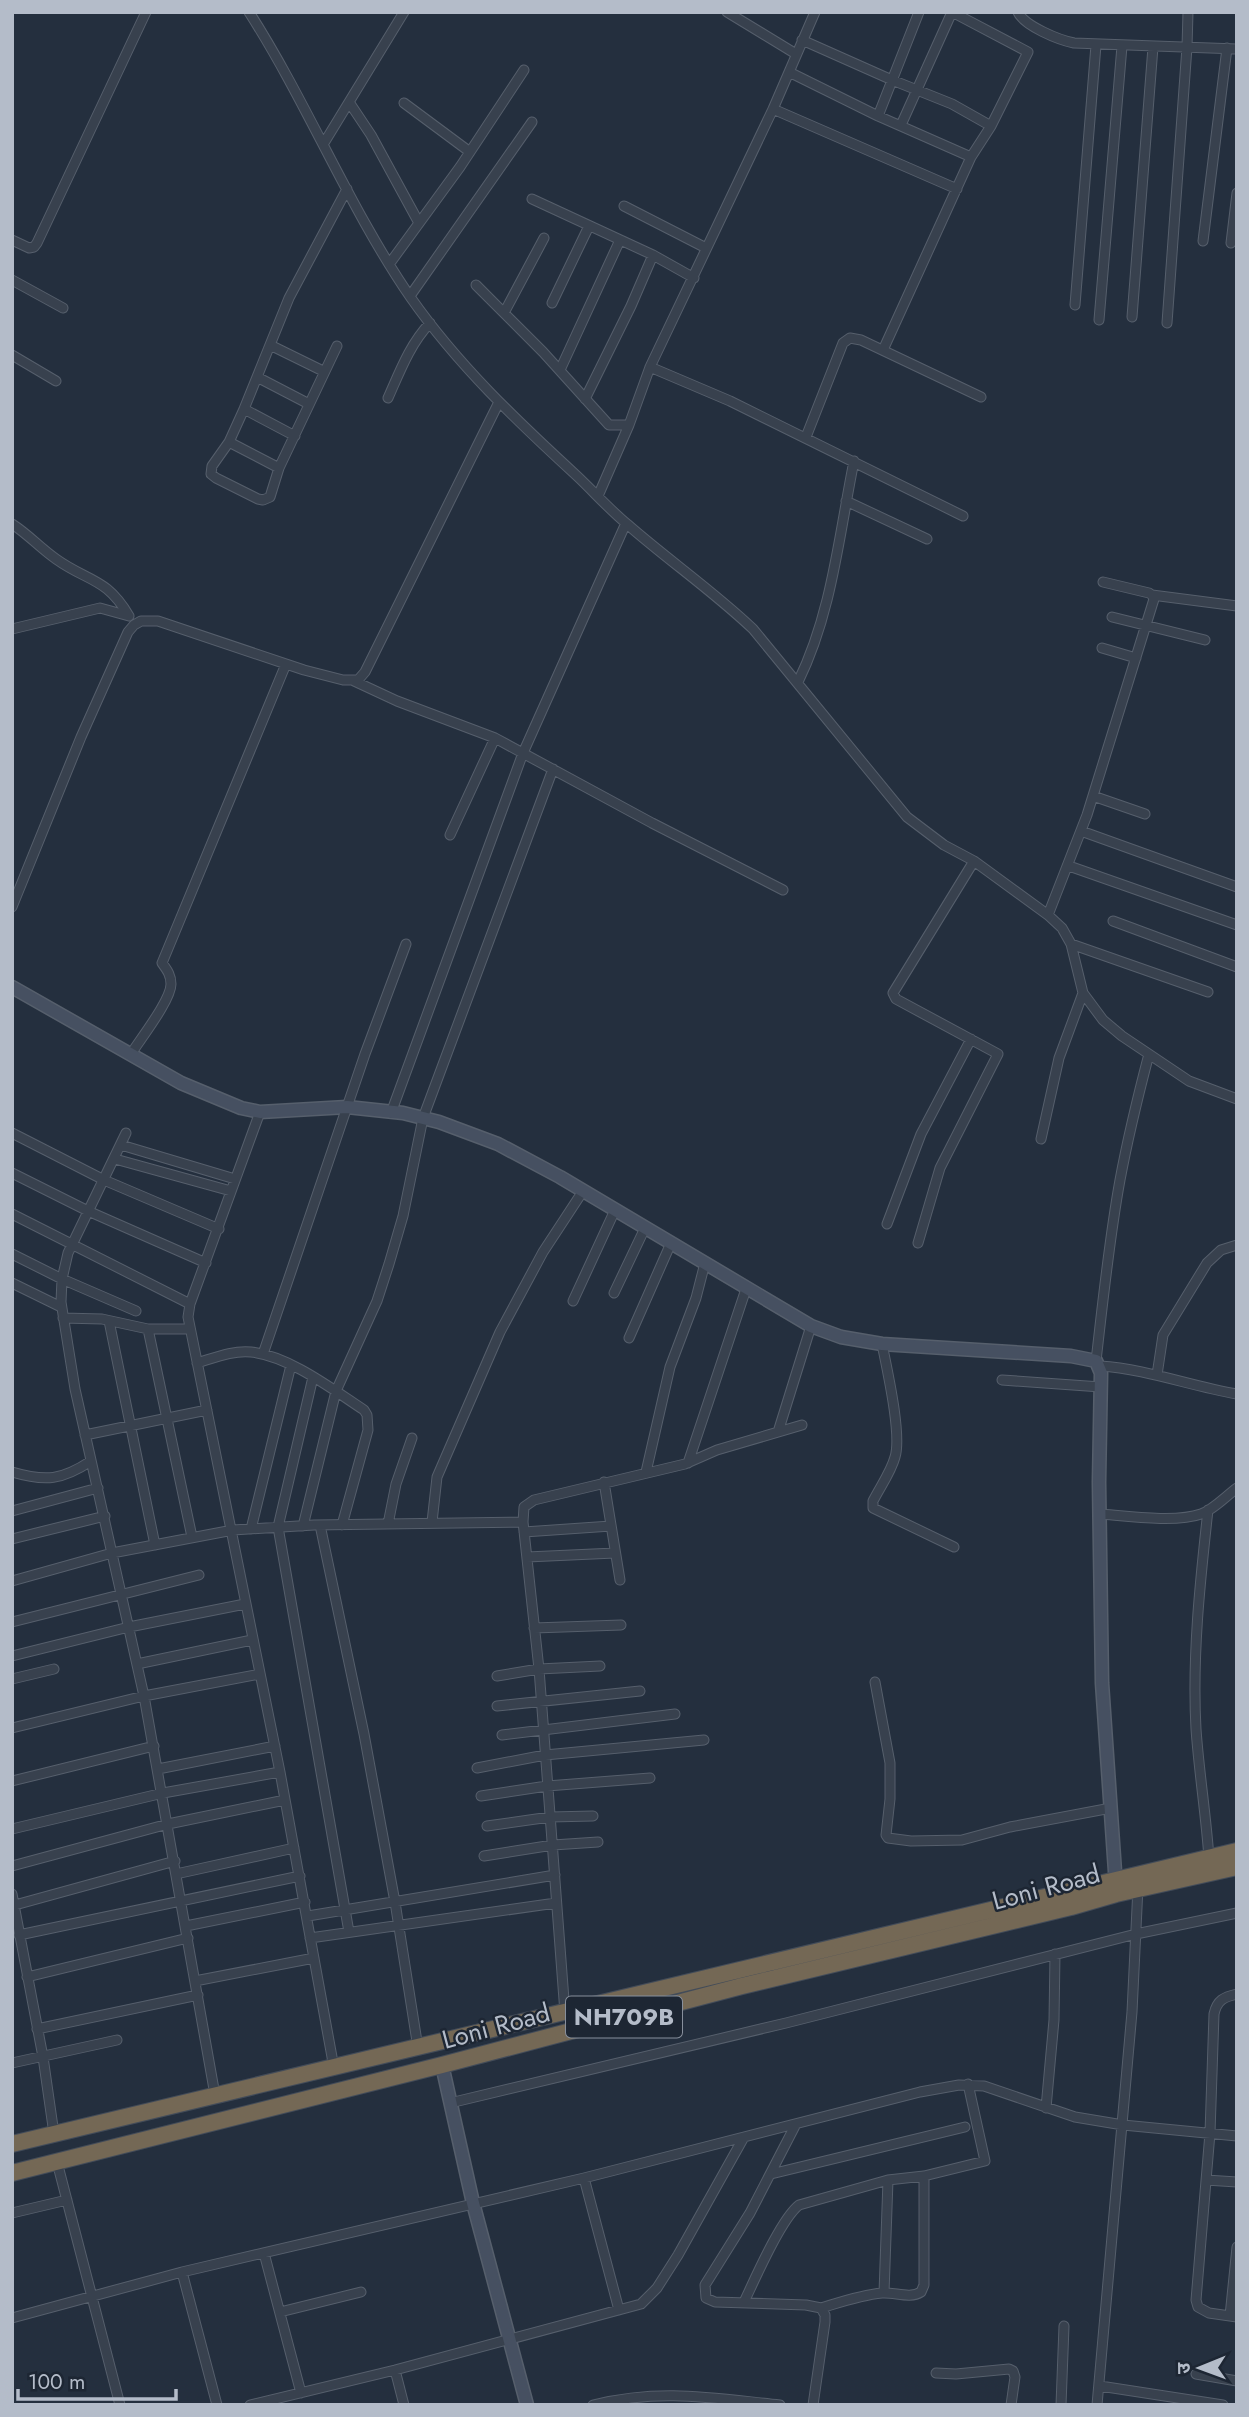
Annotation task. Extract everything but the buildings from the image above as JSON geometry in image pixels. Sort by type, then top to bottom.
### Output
[{"type":"highway","name":"Loni Road","points":[[1138,1882],[1237,1851]]},
{"type":"highway","name":"Loni Road","points":[[12,2144],[565,2013],[808,1962],[1138,1882],[1237,1867]]},
{"type":"highway","name":"Loni Road","points":[[12,2173],[545,2038],[808,1962]]},
{"type":"highway","points":[[540,2019],[545,2038]]},
{"type":"street","points":[[12,240],[29,248],[37,243],[146,12]]},
{"type":"street","points":[[249,12],[275,52],[347,189],[410,296],[460,360],[499,402],[626,523],[725,602],[753,629],[907,817],[944,845],[974,861],[1062,928],[1071,944],[1083,993],[1096,1013],[1112,1029],[1189,1081],[1236,1098]]},
{"type":"street","points":[[257,23],[261,12]]},
{"type":"street","points":[[324,143],[404,12]]},
{"type":"street","points":[[727,12],[796,54]]},
{"type":"street","points":[[598,496],[629,425],[650,367],[694,278],[815,12]]},
{"type":"street","points":[[878,116],[919,12]]},
{"type":"street","points":[[883,350],[971,157],[991,126],[1028,52],[952,12],[901,125]]},
{"type":"street","points":[[970,22],[975,12]]},
{"type":"street","points":[[1018,12],[1025,22],[1061,40],[1096,45],[1232,48],[1203,241]]},
{"type":"street","points":[[1167,323],[1188,12]]},
{"type":"street","points":[[802,40],[952,104],[991,126]]},
{"type":"street","points":[[1075,306],[1096,45]]},
{"type":"street","points":[[1099,320],[1122,46]]},
{"type":"street","points":[[1132,317],[1153,47]]},
{"type":"street","points":[[390,263],[470,152],[524,70]]},
{"type":"street","points":[[789,72],[878,116],[971,157]]},
{"type":"street","points":[[349,102],[371,135],[419,223]]},
{"type":"street","points":[[404,103],[470,152]]},
{"type":"street","points":[[773,108],[957,189]]},
{"type":"street","points":[[410,296],[532,122]]},
{"type":"street","points":[[337,346],[323,370],[279,468],[270,497],[263,500],[216,478],[211,470],[229,442],[297,282],[347,189]]},
{"type":"street","points":[[1231,243],[1237,193]]},
{"type":"street","points":[[532,199],[653,255],[694,278]]},
{"type":"street","points":[[624,206],[706,248]]},
{"type":"street","points":[[552,303],[589,226]]},
{"type":"street","points":[[504,313],[544,238]]},
{"type":"street","points":[[560,370],[620,240]]},
{"type":"street","points":[[585,399],[653,255]]},
{"type":"street","points":[[12,280],[63,308]]},
{"type":"street","points":[[477,285],[609,425],[629,425]]},
{"type":"street","points":[[388,398],[409,351],[430,323]]},
{"type":"street","points":[[806,437],[846,340],[854,338],[981,397]]},
{"type":"street","points":[[270,345],[323,370]]},
{"type":"street","points":[[12,355],[56,381]]},
{"type":"street","points":[[650,367],[806,437],[963,516]]},
{"type":"street","points":[[257,377],[309,404]]},
{"type":"street","points":[[354,681],[365,673],[499,402]]},
{"type":"street","points":[[244,409],[295,436]]},
{"type":"street","points":[[229,442],[279,468]]},
{"type":"street","points":[[798,682],[822,623],[854,461]]},
{"type":"street","points":[[846,501],[927,539]]},
{"type":"street","points":[[391,1113],[523,753],[626,523]]},
{"type":"street","points":[[12,524],[57,560],[110,589],[129,616]]},
{"type":"street","points":[[1103,582],[1152,595],[1237,606]]},
{"type":"street","points":[[1048,915],[1082,831],[1154,600],[1152,595]]},
{"type":"street","points":[[12,629],[100,608],[141,621],[158,621],[286,664],[354,681],[397,701],[495,738],[783,890]]},
{"type":"street","points":[[1112,617],[1205,640]]},
{"type":"street","points":[[12,907],[114,661],[128,632],[141,621]]},
{"type":"street","points":[[1102,648],[1136,658]]},
{"type":"street","points":[[131,1054],[168,997],[171,984],[169,973],[162,963],[286,664]]},
{"type":"street","points":[[450,835],[495,738]]},
{"type":"street","points":[[303,1526],[336,1391],[383,1283],[403,1216],[423,1118],[553,769]]},
{"type":"street","points":[[1093,796],[1145,814]]},
{"type":"street","points":[[1082,831],[1237,887]]},
{"type":"street","points":[[918,1243],[940,1168],[998,1054],[896,999],[893,993],[974,861]]},
{"type":"street","points":[[1069,866],[1237,925]]},
{"type":"street","points":[[1113,921],[1237,967]]},
{"type":"street","points":[[263,1354],[406,944]]},
{"type":"street","points":[[1071,944],[1208,992]]},
{"type":"street","points":[[12,987],[187,1086],[241,1108],[260,1112],[347,1107],[375,1109],[439,1122],[498,1144],[811,1326],[841,1337],[882,1344],[1071,1356],[1130,1368],[1196,1387],[1237,1394]]},
{"type":"street","points":[[1041,1139],[1059,1058],[1083,993]]},
{"type":"street","points":[[887,1224],[921,1134],[971,1039]]},
{"type":"street","points":[[1116,1887],[1102,1683],[1101,1387],[1098,1363],[1110,1240],[1120,1180],[1149,1054]]},
{"type":"street","points":[[260,1112],[190,1304],[190,1329],[281,1772],[334,2068]]},
{"type":"street","points":[[126,1132],[72,1244],[62,1279],[61,1307],[69,1361],[154,1746],[215,2095]]},
{"type":"street","points":[[12,1133],[104,1180],[219,1229]]},
{"type":"street","points":[[121,1145],[235,1179]]},
{"type":"street","points":[[115,1159],[231,1191]]},
{"type":"street","points":[[12,1173],[88,1211],[206,1263]]},
{"type":"street","points":[[432,1522],[436,1477],[500,1332],[543,1252],[583,1191]]},
{"type":"street","points":[[573,1301],[615,1210]]},
{"type":"street","points":[[12,1214],[190,1304]]},
{"type":"street","points":[[614,1293],[645,1228]]},
{"type":"street","points":[[629,1338],[671,1243]]},
{"type":"street","points":[[1157,1375],[1163,1335],[1207,1263],[1221,1250],[1237,1245]]},
{"type":"street","points":[[12,1254],[136,1311]]},
{"type":"street","points":[[646,1472],[670,1367],[696,1298],[705,1263]]},
{"type":"street","points":[[12,1283],[61,1307]]},
{"type":"street","points":[[688,1462],[746,1289]]},
{"type":"street","points":[[63,1318],[87,1317],[148,1329],[190,1329]]},
{"type":"street","points":[[109,1321],[155,1545]]},
{"type":"street","points":[[778,1432],[811,1326]]},
{"type":"street","points":[[148,1329],[192,1537]]},
{"type":"street","points":[[882,1344],[897,1449],[895,1459],[873,1501],[873,1508],[954,1547]]},
{"type":"street","points":[[197,1363],[240,1352],[263,1354],[313,1377],[364,1410],[368,1422],[342,1525]]},
{"type":"street","points":[[251,1529],[291,1365]]},
{"type":"street","points":[[313,1377],[278,1528],[349,1932]]},
{"type":"street","points":[[1002,1380],[1101,1387]]},
{"type":"street","points":[[85,1435],[208,1410]]},
{"type":"street","points":[[565,2013],[524,1507],[528,1503],[604,1482],[688,1462],[717,1450],[802,1425]]},
{"type":"street","points":[[388,1524],[396,1484],[412,1438]]},
{"type":"street","points":[[12,1472],[51,1479],[91,1461]]},
{"type":"street","points":[[604,1482],[620,1580]]},
{"type":"street","points":[[12,1511],[98,1488]]},
{"type":"street","points":[[1100,1514],[1152,1518],[1202,1514],[1237,1488]]},
{"type":"street","points":[[1208,1510],[1195,1679],[1196,1730],[1205,1797],[1209,1858]]},
{"type":"street","points":[[12,1539],[105,1516]]},
{"type":"street","points":[[12,1581],[112,1553],[233,1530],[432,1522],[524,1527],[611,1526]]},
{"type":"street","points":[[320,1525],[364,1734],[399,1925],[418,2048]]},
{"type":"street","points":[[527,1557],[615,1553]]},
{"type":"street","points":[[12,1622],[198,1576]]},
{"type":"street","points":[[12,1656],[129,1626],[245,1604]]},
{"type":"street","points":[[534,1629],[621,1625]]},
{"type":"street","points":[[137,1664],[253,1640]]},
{"type":"street","points":[[497,1676],[539,1669],[600,1666]]},
{"type":"street","points":[[12,1679],[54,1669]]},
{"type":"street","points":[[12,1728],[144,1696],[260,1674]]},
{"type":"street","points":[[875,1682],[890,1771],[888,1838],[911,1841],[962,1840],[1010,1827],[1111,1808]]},
{"type":"street","points":[[497,1706],[640,1691]]},
{"type":"street","points":[[502,1735],[675,1714]]},
{"type":"street","points":[[477,1768],[545,1755],[704,1740]]},
{"type":"street","points":[[12,1781],[154,1746]]},
{"type":"street","points":[[158,1769],[275,1746]]},
{"type":"street","points":[[12,1829],[163,1793],[281,1772]]},
{"type":"street","points":[[481,1796],[547,1786],[650,1778]]},
{"type":"street","points":[[12,1866],[168,1824],[285,1800]]},
{"type":"street","points":[[487,1826],[593,1816]]},
{"type":"street","points":[[484,1856],[553,1845],[598,1842]]},
{"type":"street","points":[[176,1874],[294,1848]]},
{"type":"street","points":[[15,1905],[175,1861]]},
{"type":"street","points":[[308,1916],[555,1875]]},
{"type":"street","points":[[19,1935],[300,1876]]},
{"type":"street","points":[[1097,2405],[1123,2125],[1138,1882]]},
{"type":"street","points":[[12,1894],[43,2057],[54,2134]]},
{"type":"street","points":[[186,1926],[305,1902]]},
{"type":"street","points":[[310,1938],[556,1903]]},
{"type":"street","points":[[450,2103],[786,2023],[1136,1934],[1237,1913]]},
{"type":"street","points":[[27,1977],[188,1938]]},
{"type":"street","points":[[1046,2108],[1054,2020],[1055,1954]]},
{"type":"street","points":[[195,1981],[314,1958]]},
{"type":"street","points":[[1237,1994],[1221,2000],[1216,2005],[1214,2014],[1210,2133],[1196,2300],[1203,2311],[1233,2316],[1237,2247]]},
{"type":"street","points":[[37,2029],[198,1995]]},
{"type":"street","points":[[12,2063],[117,2040]]},
{"type":"street","points":[[442,2065],[473,2203],[527,2405]]},
{"type":"street","points":[[744,2302],[761,2265],[795,2208],[805,2202],[888,2180],[924,2176],[985,2161],[968,2084]]},
{"type":"street","points":[[12,2318],[182,2272],[584,2178],[920,2092],[968,2084],[984,2086],[1075,2117],[1123,2125],[1237,2136]]},
{"type":"street","points":[[796,2124],[772,2174],[704,2291],[706,2298],[821,2308],[884,2293],[914,2296],[923,2289],[924,2176]]},
{"type":"street","points":[[772,2174],[965,2127]]},
{"type":"street","points":[[250,2405],[395,2370],[641,2304],[657,2288],[744,2137]]},
{"type":"street","points":[[57,2162],[120,2405]]},
{"type":"street","points":[[584,2178],[619,2310]]},
{"type":"street","points":[[884,2293],[888,2180]]},
{"type":"street","points":[[1206,2180],[1237,2182]]},
{"type":"street","points":[[12,2213],[67,2200]]},
{"type":"street","points":[[264,2253],[301,2393]]},
{"type":"street","points":[[182,2272],[217,2405]]},
{"type":"street","points":[[280,2312],[361,2292]]},
{"type":"street","points":[[813,2405],[825,2322],[821,2308]]},
{"type":"street","points":[[1061,2405],[1064,2326]]},
{"type":"street","points":[[936,2373],[1009,2369],[1015,2377],[1011,2405]]},
{"type":"street","points":[[395,2370],[404,2405]]},
{"type":"street","points":[[1196,2374],[1237,2381]]},
{"type":"street","points":[[1100,2386],[1223,2405]]},
{"type":"street","points":[[669,2394],[672,2405]]},
{"type":"street","points":[[593,2405],[669,2394],[715,2402],[780,2405]]}]
